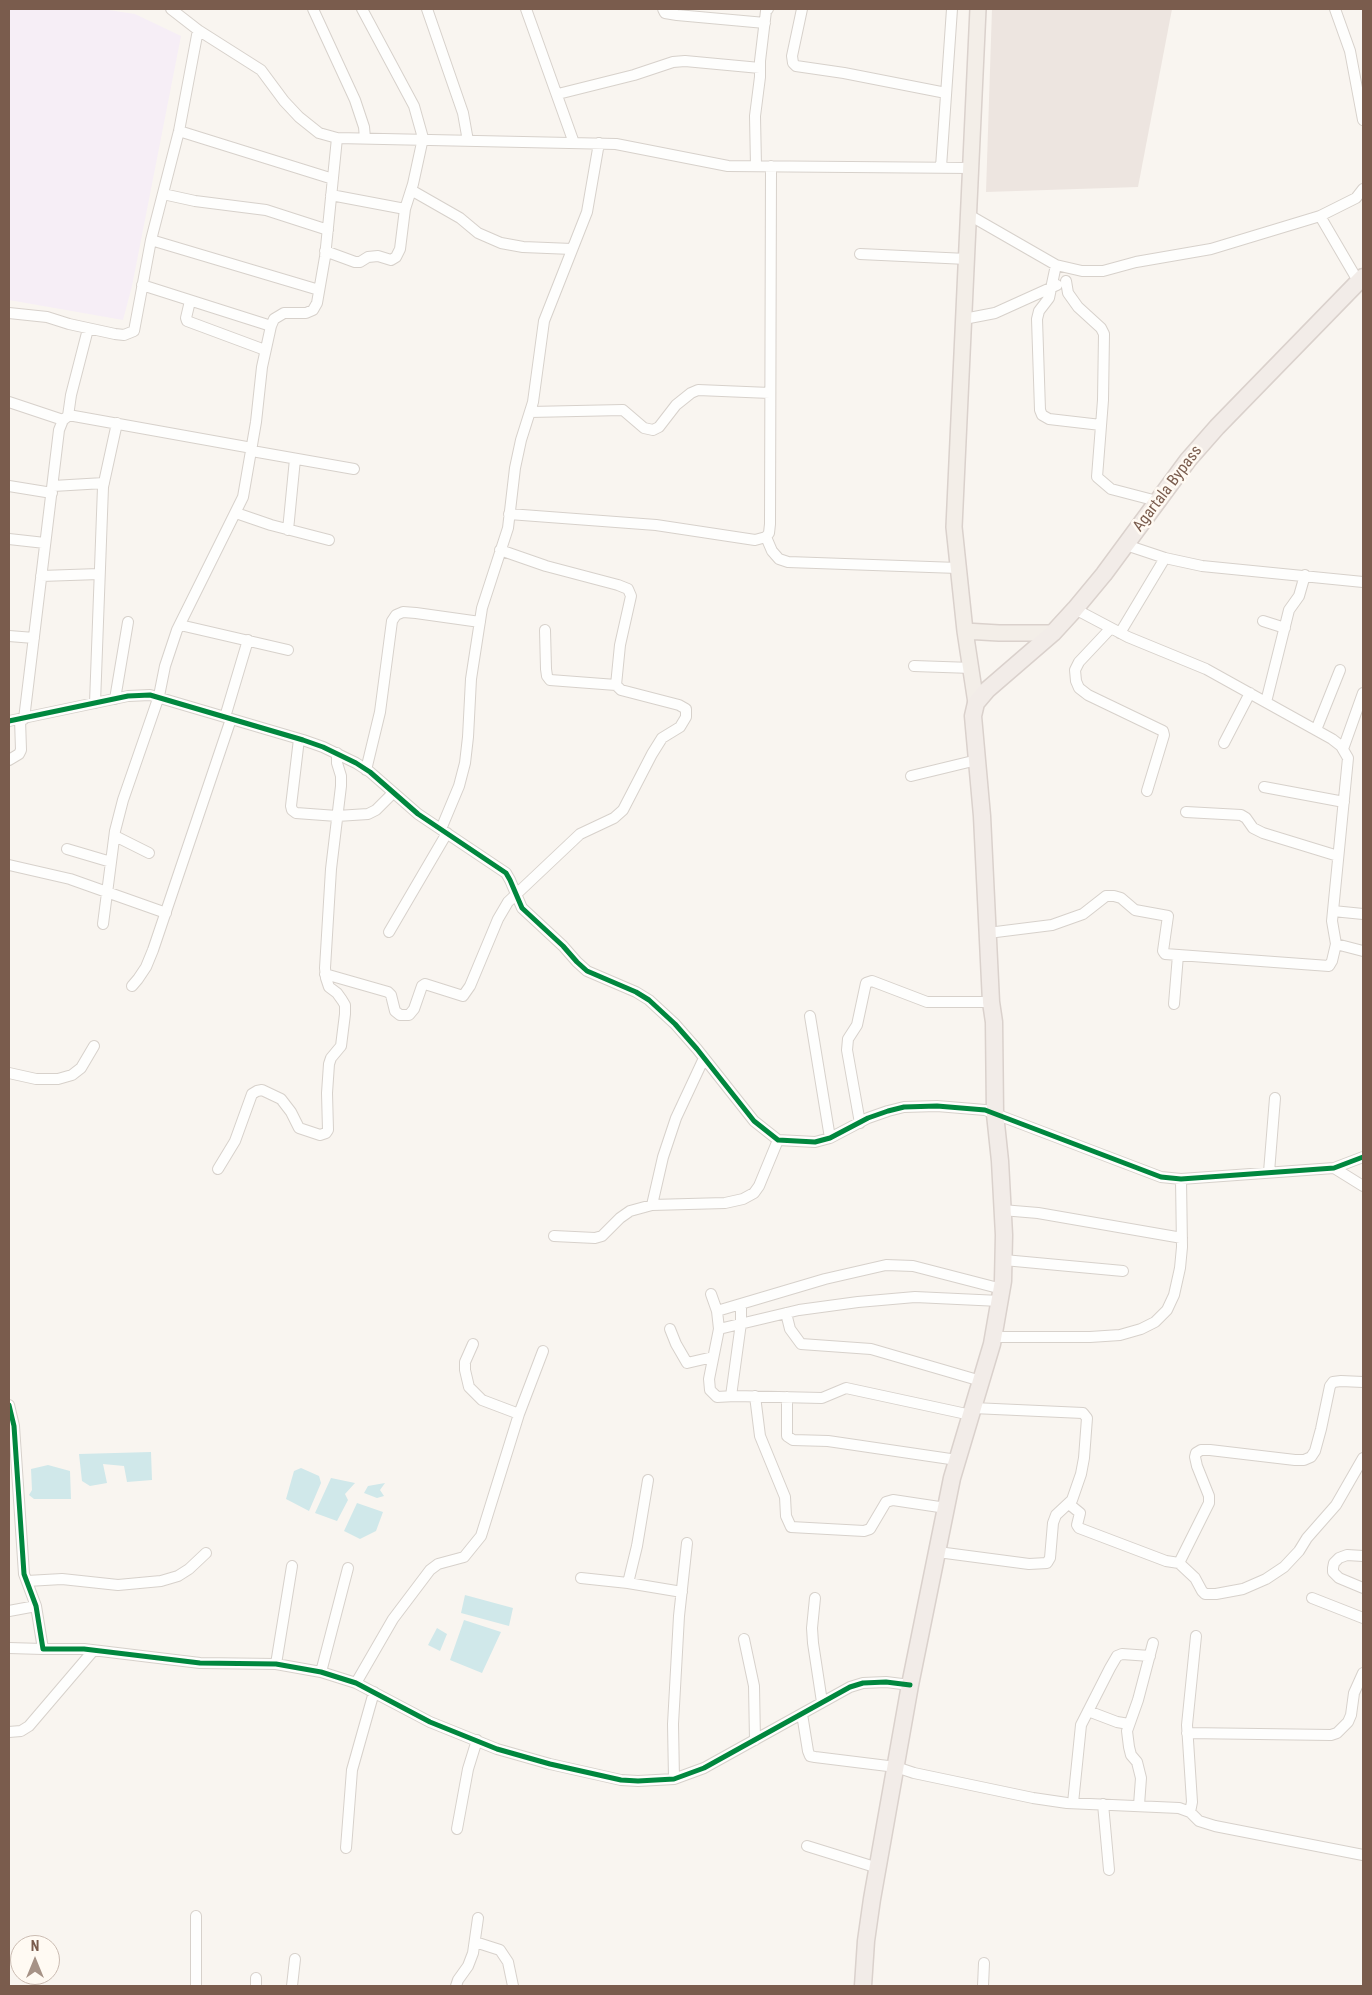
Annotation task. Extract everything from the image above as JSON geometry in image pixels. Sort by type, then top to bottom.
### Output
[{"type":"highway","name":"Agartala Bypass","points":[[976,702],[1053,632],[1075,609],[1188,460],[1235,406],[1361,279]]},
{"type":"highway","points":[[863,1986],[866,1941],[910,1685],[946,1508],[993,1337],[1001,1295],[1004,1260],[1000,1161],[995,1114],[996,1067],[973,716],[976,702]]},
{"type":"main road","points":[[976,702],[965,631],[954,527],[978,9]]},
{"type":"main road","points":[[965,631],[1009,634],[1053,632]]},
{"type":"street","points":[[171,9],[198,30],[262,70],[284,100],[306,123],[319,133],[337,138],[423,138],[616,144],[728,166],[971,168]]},
{"type":"street","points":[[313,9],[355,100],[364,127],[365,138]]},
{"type":"street","points":[[325,251],[355,262],[360,262],[368,257],[378,256],[391,260],[396,257],[400,249],[404,209],[411,190],[423,138],[414,106],[362,9]]},
{"type":"street","points":[[427,9],[463,113],[468,140]]},
{"type":"street","points":[[526,9],[574,143]]},
{"type":"street","points":[[663,9],[666,13],[677,15],[765,23]]},
{"type":"street","points":[[756,166],[756,116],[761,44],[768,9]]},
{"type":"street","points":[[796,9],[804,9],[792,56],[793,63],[796,66],[844,73],[946,93]]},
{"type":"street","points":[[941,167],[952,9]]},
{"type":"street","points":[[1335,9],[1350,51],[1363,120]]},
{"type":"street","points":[[9,313],[47,317],[88,329],[124,335],[134,331],[151,240],[179,132],[198,30]]},
{"type":"street","points":[[558,94],[634,75],[673,62],[712,63],[760,68]]},
{"type":"street","points":[[179,132],[333,178]]},
{"type":"street","points":[[103,924],[115,836],[123,800],[159,696],[165,666],[180,624],[236,512],[245,490],[265,350],[271,326],[274,319],[284,313],[306,313],[313,310],[317,303],[328,230],[337,138]]},
{"type":"street","points":[[389,932],[444,831],[459,786],[468,737],[471,679],[482,608],[508,528],[515,468],[521,440],[533,402],[544,321],[587,212],[599,143]]},
{"type":"street","points":[[509,514],[656,525],[756,540],[766,538],[769,533],[770,524],[771,166]]},
{"type":"street","points":[[969,215],[1056,265],[1077,270],[1103,271],[1136,262],[1211,249],[1320,216],[1356,198],[1363,189]]},
{"type":"street","points":[[411,190],[460,218],[478,233],[501,243],[523,247],[572,249]]},
{"type":"street","points":[[163,194],[195,201],[266,210],[328,230]]},
{"type":"street","points":[[331,195],[404,209]]},
{"type":"street","points":[[1320,216],[1361,279]]},
{"type":"street","points":[[151,240],[319,290]]},
{"type":"street","points":[[860,254],[967,259]]},
{"type":"street","points":[[1056,265],[1053,288],[1049,298],[1038,311],[1037,319],[1040,410],[1042,415],[1049,418],[1101,425]]},
{"type":"street","points":[[964,319],[994,313],[1053,288],[1066,281],[1077,270]]},
{"type":"street","points":[[1066,281],[1068,293],[1078,306],[1101,328],[1104,334],[1097,477],[1111,489],[1157,501]]},
{"type":"street","points":[[142,285],[271,326]]},
{"type":"street","points":[[190,301],[187,321],[265,350]]},
{"type":"street","points":[[9,760],[19,754],[21,750],[22,719],[34,638],[59,430],[65,418],[88,329]]},
{"type":"street","points":[[530,412],[623,410],[644,428],[653,430],[659,427],[676,405],[698,390],[770,393]]},
{"type":"street","points":[[9,402],[65,418],[117,423],[354,469]]},
{"type":"street","points":[[95,702],[104,483],[117,423]]},
{"type":"street","points":[[288,530],[295,459]]},
{"type":"street","points":[[9,486],[52,490],[104,483]]},
{"type":"street","points":[[236,512],[288,530],[329,540]]},
{"type":"street","points":[[766,538],[779,560],[788,562],[958,568]]},
{"type":"street","points":[[9,539],[45,543]]},
{"type":"street","points":[[1126,544],[1164,558],[1202,566],[1363,582]]},
{"type":"street","points":[[500,550],[546,566],[618,584],[628,589],[631,596],[620,645],[616,685]]},
{"type":"street","points":[[1147,790],[1163,740],[1163,731],[1088,696],[1079,688],[1075,670],[1079,662],[1115,630],[1164,558]]},
{"type":"street","points":[[41,576],[99,574]]},
{"type":"street","points":[[1266,702],[1291,606],[1299,596],[1305,576]]},
{"type":"street","points":[[988,933],[1052,925],[1083,914],[1106,896],[1114,896],[1121,898],[1135,910],[1168,916],[1163,951],[1165,954],[1329,966],[1332,961],[1336,944],[1332,921],[1348,758],[1343,749],[1332,739],[1206,669],[1115,630],[1075,609]]},
{"type":"street","points":[[366,770],[380,712],[392,621],[396,615],[403,612],[480,622]]},
{"type":"street","points":[[1263,621],[1285,628]]},
{"type":"street","points":[[114,699],[128,622]]},
{"type":"street","points":[[180,624],[288,650]]},
{"type":"street","points":[[325,974],[388,992],[392,995],[394,1011],[400,1015],[409,1015],[414,1009],[422,986],[425,984],[463,996],[470,986],[500,915],[508,902],[580,834],[614,818],[623,810],[662,738],[680,727],[686,717],[686,709],[679,705],[621,690],[616,685],[550,680],[546,669],[545,630]]},
{"type":"street","points":[[9,636],[34,638]]},
{"type":"street","points":[[132,986],[146,967],[166,913],[228,718],[248,640]]},
{"type":"street","points":[[914,666],[972,668]]},
{"type":"street","points":[[1316,730],[1340,670]]},
{"type":"street","points":[[1224,743],[1250,693]]},
{"type":"street","points":[[1343,749],[1363,693]]},
{"type":"street","points":[[9,721],[95,702],[143,695],[159,696],[299,739],[337,753],[366,770],[418,814],[506,873],[517,895],[518,902],[528,916],[563,946],[587,971],[636,992],[675,1024],[754,1121],[778,1140],[815,1142],[830,1138],[888,1111],[920,1106],[974,1108],[995,1114],[1161,1177],[1180,1179],[1334,1168],[1363,1157]]},
{"type":"street","points":[[299,739],[292,810],[296,813],[337,816],[368,814],[376,810],[393,793]]},
{"type":"street","points":[[218,1169],[235,1141],[252,1094],[257,1091],[262,1090],[281,1099],[291,1112],[299,1128],[320,1135],[328,1130],[327,1093],[329,1064],[331,1058],[341,1046],[345,1014],[345,1006],[337,993],[329,987],[325,974],[327,924],[341,776],[337,763],[337,753]]},
{"type":"street","points":[[911,776],[977,760]]},
{"type":"street","points":[[1264,787],[1344,802]]},
{"type":"street","points":[[1186,812],[1241,816],[1246,818],[1253,828],[1263,833],[1338,856]]},
{"type":"street","points":[[115,836],[149,853]]},
{"type":"street","points":[[67,849],[111,862]]},
{"type":"street","points":[[9,865],[48,873],[166,913]]},
{"type":"street","points":[[1333,911],[1363,914]]},
{"type":"street","points":[[1336,944],[1363,952]]},
{"type":"street","points":[[1174,1004],[1178,955]]},
{"type":"street","points":[[860,1123],[847,1050],[848,1039],[857,1025],[866,983],[872,981],[928,1002],[991,1002]]},
{"type":"street","points":[[810,1016],[830,1138]]},
{"type":"street","points":[[9,1073],[36,1078],[58,1079],[72,1075],[82,1068],[94,1046]]},
{"type":"street","points":[[652,1205],[663,1157],[676,1118],[704,1058]]},
{"type":"street","points":[[1269,1172],[1275,1098]]},
{"type":"street","points":[[554,1236],[594,1238],[602,1236],[620,1218],[630,1212],[652,1205],[725,1203],[743,1199],[754,1193],[759,1186],[778,1140]]},
{"type":"street","points":[[1334,1168],[1363,1186]]},
{"type":"street","points":[[993,1337],[1090,1337],[1120,1335],[1141,1329],[1155,1322],[1167,1310],[1174,1295],[1180,1268],[1182,1238],[1180,1179]]},
{"type":"street","points":[[1002,1210],[1038,1213],[1182,1238]]},
{"type":"street","points":[[1004,1260],[1123,1271]]},
{"type":"street","points":[[717,1311],[825,1279],[886,1265],[913,1266],[1001,1295]]},
{"type":"street","points":[[711,1294],[717,1311],[718,1329],[709,1379],[710,1390],[718,1397],[822,1398],[846,1388],[972,1411],[1072,1412],[1086,1415],[1084,1458],[1076,1491],[1069,1504],[1056,1515],[1053,1523],[1050,1558],[1047,1563],[1029,1564],[938,1552]]},
{"type":"street","points":[[718,1329],[786,1313],[858,1302],[914,1297],[1001,1295]]},
{"type":"street","points":[[731,1396],[742,1324],[741,1305]]},
{"type":"street","points":[[786,1313],[790,1329],[801,1344],[871,1349],[981,1381]]},
{"type":"street","points":[[670,1329],[687,1363],[713,1357]]},
{"type":"street","points":[[473,1344],[465,1362],[469,1386],[482,1400],[519,1414]]},
{"type":"street","points":[[356,1683],[393,1619],[430,1570],[438,1564],[464,1557],[481,1536],[519,1414],[543,1351]]},
{"type":"street","points":[[1179,1563],[1209,1503],[1209,1496],[1194,1457],[1196,1453],[1210,1450],[1294,1460],[1310,1458],[1315,1451],[1330,1386],[1333,1382],[1363,1382]]},
{"type":"street","points":[[755,1396],[760,1436],[784,1497],[786,1516],[791,1527],[864,1531],[870,1529],[886,1502],[893,1500],[946,1508]]},
{"type":"street","points":[[787,1397],[787,1436],[793,1440],[828,1441],[958,1460]]},
{"type":"street","points":[[9,1405],[14,1426],[23,1560],[27,1581],[36,1606],[43,1649]]},
{"type":"street","points":[[1069,1504],[1080,1513],[1077,1521],[1079,1528],[1166,1561],[1179,1563],[1194,1578],[1205,1594],[1216,1594],[1243,1589],[1266,1579],[1284,1567],[1336,1505],[1363,1458]]},
{"type":"street","points":[[628,1583],[637,1546],[648,1480]]},
{"type":"street","points":[[674,1779],[673,1724],[687,1543]]},
{"type":"street","points":[[27,1581],[62,1579],[118,1585],[161,1581],[178,1576],[189,1570],[206,1553]]},
{"type":"street","points":[[1363,1556],[1347,1555],[1339,1558],[1334,1563],[1333,1572],[1339,1578],[1363,1588]]},
{"type":"street","points":[[276,1664],[292,1566]]},
{"type":"street","points":[[321,1672],[348,1568]]},
{"type":"street","points":[[581,1578],[628,1583],[682,1592]]},
{"type":"street","points":[[815,1598],[812,1628],[813,1643],[822,1702]]},
{"type":"street","points":[[1312,1598],[1363,1618]]},
{"type":"street","points":[[9,1611],[36,1606]]},
{"type":"street","points":[[1190,1812],[1192,1802],[1188,1733],[1196,1636]]},
{"type":"street","points":[[744,1639],[754,1686],[754,1740]]},
{"type":"street","points":[[1139,1805],[1141,1778],[1137,1762],[1129,1747],[1127,1731],[1138,1700],[1153,1643]]},
{"type":"street","points":[[9,1648],[76,1648],[200,1663],[276,1664],[321,1672],[356,1683],[430,1722],[497,1749],[550,1764],[621,1780],[638,1781],[674,1779],[704,1768],[850,1687],[863,1683],[886,1682],[910,1685]]},
{"type":"street","points":[[9,1732],[21,1731],[29,1726],[93,1651]]},
{"type":"street","points":[[1073,1803],[1078,1738],[1081,1725],[1088,1711],[1117,1656],[1129,1653],[1150,1656]]},
{"type":"street","points":[[1188,1733],[1331,1735],[1337,1733],[1348,1722],[1362,1678]]},
{"type":"street","points":[[346,1848],[352,1770],[374,1692]]},
{"type":"street","points":[[1088,1711],[1117,1722],[1129,1724]]},
{"type":"street","points":[[802,1714],[810,1756],[896,1767],[914,1773],[1033,1798],[1073,1803],[1179,1808],[1190,1812],[1199,1821],[1215,1826],[1363,1855]]},
{"type":"street","points":[[457,1829],[468,1769],[477,1740]]},
{"type":"street","points":[[1103,1804],[1109,1870]]},
{"type":"street","points":[[807,1846],[878,1868]]},
{"type":"street","points":[[196,1916],[196,1986]]},
{"type":"street","points":[[456,1986],[468,1966],[475,1942],[478,1918]]},
{"type":"street","points":[[475,1942],[500,1950],[508,1962],[513,1986]]},
{"type":"street","points":[[292,1986],[295,1959]]},
{"type":"street","points":[[983,1986],[984,1963]]},
{"type":"shaded area","points":[[9,9],[102,9],[135,14],[181,36],[132,286],[123,320],[9,300]]},
{"type":"shaded area","points":[[992,9],[1172,9],[1138,187],[986,192]]},
{"type":"water","points":[[151,1452],[152,1480],[127,1482],[124,1466],[103,1464],[107,1483],[90,1486],[82,1481],[79,1454]]},
{"type":"water","points":[[48,1465],[70,1471],[71,1499],[34,1499],[29,1495],[32,1490],[31,1469]]},
{"type":"water","points":[[301,1468],[319,1476],[321,1483],[309,1511],[286,1499],[294,1471]]},
{"type":"water","points":[[331,1478],[355,1483],[345,1494],[348,1500],[337,1521],[315,1513]]},
{"type":"water","points":[[385,1483],[380,1490],[384,1496],[377,1498],[364,1493],[368,1486]]},
{"type":"water","points":[[357,1503],[383,1512],[376,1531],[360,1539],[344,1531]]},
{"type":"water","points":[[465,1595],[513,1608],[509,1626],[461,1613]]},
{"type":"water","points":[[464,1620],[501,1632],[482,1673],[450,1660]]},
{"type":"water","points":[[437,1628],[447,1634],[440,1651],[428,1645]]},
{"type":"cycle path","points":[[9,721],[128,696],[150,695],[303,740],[323,747],[356,763],[370,772],[418,814],[506,873],[522,908],[587,971],[636,992],[649,1000],[675,1024],[697,1049],[754,1121],[778,1140],[815,1142],[830,1138],[868,1118],[888,1111],[904,1107],[937,1106],[985,1110],[1161,1177],[1181,1179],[1334,1168],[1363,1157]]},
{"type":"cycle path","points":[[9,1405],[14,1426],[24,1574],[36,1606],[43,1649],[84,1649],[200,1663],[276,1664],[321,1672],[356,1683],[430,1722],[497,1749],[550,1764],[621,1780],[638,1781],[674,1779],[704,1768],[850,1687],[863,1683],[886,1682],[910,1685]]}]
